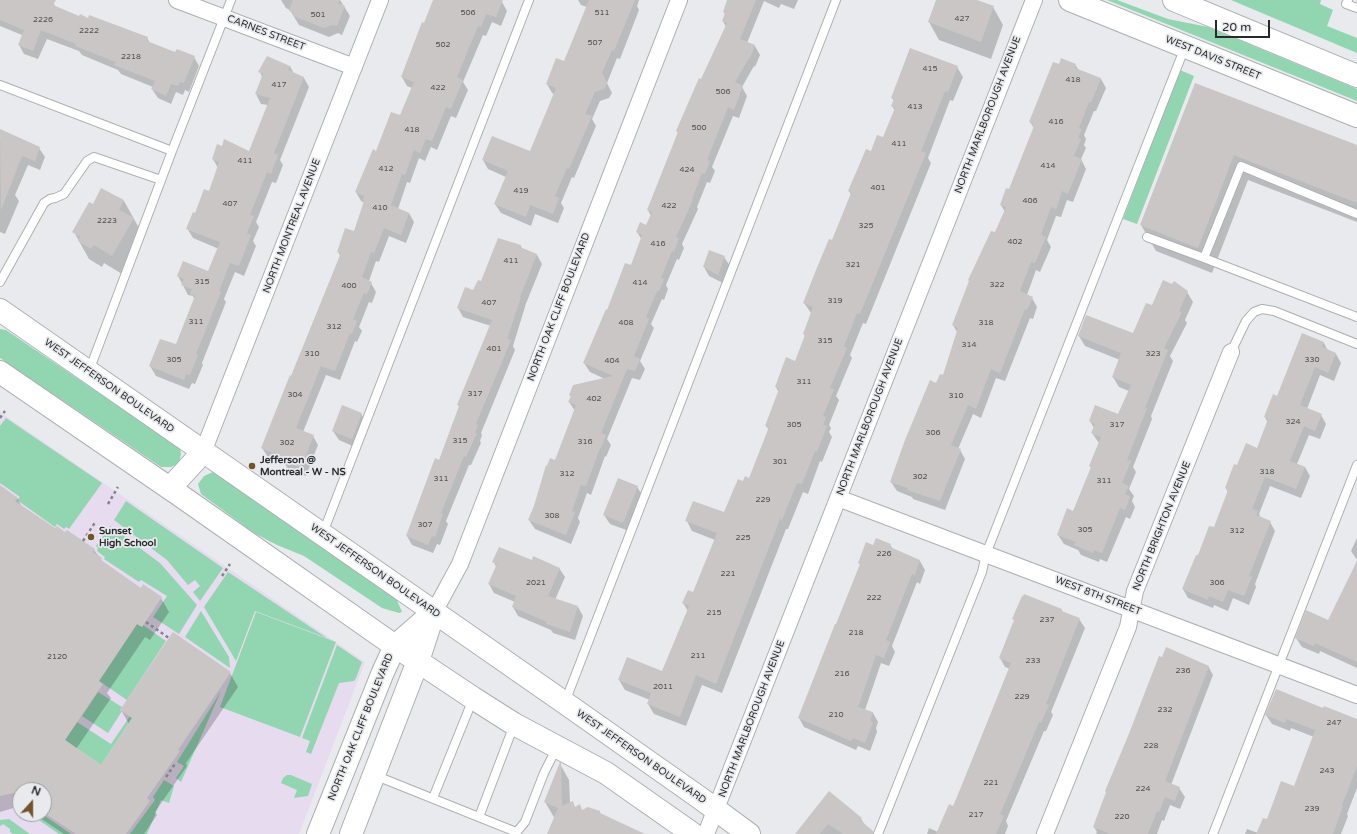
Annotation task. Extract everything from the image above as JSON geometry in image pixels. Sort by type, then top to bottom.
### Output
[{"type":"main road","name":"WEST DAVIS STREET","points":[[1070,0],[1357,116]]},
{"type":"main road","points":[[1174,0],[1202,8],[1357,76]]},
{"type":"main road","name":"WEST JEFFERSON BOULEVARD","points":[[0,310],[565,703],[750,834]]},
{"type":"main road","points":[[0,372],[170,488],[395,646],[514,724],[606,773],[693,834]]},
{"type":"main road","points":[[170,488],[203,452]]},
{"type":"main road","name":"NORTH OAK CLIFF BOULEVARD","points":[[318,834],[380,679],[395,646],[434,612]]},
{"type":"main road","name":"NORTH OAK CLIFF BOULEVARD","points":[[351,834],[418,661],[434,612]]},
{"type":"street","name":"CARNES STREET","points":[[177,0],[354,67]]},
{"type":"street","name":"NORTH MONTREAL AVENUE","points":[[203,452],[380,0]]},
{"type":"street","name":"NORTH OAK CLIFF BOULEVARD","points":[[434,612],[460,564],[679,0]]},
{"type":"street","name":"NORTH MARLBOROUGH AVENUE","points":[[706,834],[1034,0]]},
{"type":"street","name":"NORTH BRIGHTON AVENUE","points":[[1045,834],[1128,627],[1135,591],[1231,352]]},
{"type":"street","name":"WEST 8TH STREET","points":[[838,498],[1357,695]]},
{"type":"lane","points":[[89,372],[172,151],[231,0]]},
{"type":"lane","points":[[322,534],[529,0]]},
{"type":"lane","points":[[565,703],[836,0]]},
{"type":"lane","points":[[1348,0],[1346,4],[1357,8]]},
{"type":"lane","points":[[878,834],[982,572],[986,554],[1186,46]]},
{"type":"lane","points":[[0,85],[172,151]]},
{"type":"lane","points":[[0,282],[44,203],[64,194],[87,161],[94,158],[161,180]]},
{"type":"lane","points":[[1204,258],[1241,166],[1357,214]]},
{"type":"lane","points":[[1147,237],[1357,317]]},
{"type":"lane","points":[[1231,352],[1246,320],[1254,312],[1262,309],[1274,311],[1357,344]]},
{"type":"lane","points":[[1212,834],[1357,465]]},
{"type":"lane","points":[[433,798],[473,698]]},
{"type":"lane","points":[[479,817],[514,724]]},
{"type":"lane","points":[[374,775],[516,833],[525,822],[544,774],[557,747]]},
{"type":"path","points":[[0,418],[5,411]]},
{"type":"path","points":[[108,504],[118,487]]},
{"type":"path","points":[[83,541],[96,521]]},
{"type":"path","points":[[222,576],[230,564]]},
{"type":"path","points":[[146,622],[169,638]]},
{"type":"path","points":[[166,777],[174,764]]},
{"type":"shaded area","name":"Sunset High School","points":[[0,412],[365,662],[299,834],[0,834]]},
{"type":"green space","points":[[1107,0],[1117,0],[1168,19],[1208,27],[1357,89],[1357,101]]},
{"type":"green space","points":[[1231,0],[1321,0],[1320,4],[1333,10],[1327,26],[1357,38],[1357,53]]},
{"type":"green space","points":[[1180,70],[1194,76],[1137,224],[1123,219]]},
{"type":"green space","points":[[0,329],[6,330],[180,448],[181,454],[179,463],[171,467],[161,467],[0,358]]},
{"type":"green space","points":[[6,418],[102,483],[69,529],[66,527],[64,529],[57,524],[55,527],[17,500],[20,497],[0,483],[0,426]]},
{"type":"green space","points":[[213,472],[396,598],[402,612],[399,613],[382,608],[304,556],[277,545],[254,533],[201,494],[198,484],[204,476]]},
{"type":"green space","points":[[126,501],[223,568],[200,601],[193,592],[200,586],[195,580],[188,585],[167,560],[114,520]]},
{"type":"green space","points":[[110,526],[160,563],[197,605],[179,634],[153,617],[167,596],[141,580],[139,582],[104,559],[105,557],[97,551],[98,548],[96,546]]},
{"type":"green space","points":[[228,572],[327,638],[255,611],[236,661],[204,607]]},
{"type":"green space","points":[[201,611],[229,657],[230,668],[185,637]]},
{"type":"green space","points":[[256,612],[336,642],[300,737],[220,707]]},
{"type":"green space","points":[[137,624],[142,627],[143,625],[166,641],[127,700],[99,681]]},
{"type":"green space","points":[[337,645],[362,662],[354,681],[339,683],[311,754],[306,752],[310,741],[302,738]]},
{"type":"green space","points":[[221,691],[181,782],[176,778],[184,766],[177,762]]},
{"type":"green space","points":[[98,692],[122,707],[120,710],[122,711],[108,733],[82,716]]},
{"type":"green space","points":[[130,716],[132,718],[101,765],[65,740],[77,722],[111,744]]},
{"type":"green space","points":[[287,775],[291,775],[312,784],[308,796],[294,798],[297,790],[281,783],[283,778]]},
{"type":"green space","points":[[164,780],[174,786],[169,803],[161,800],[147,834],[130,834],[155,800],[153,797]]},
{"type":"green space","points":[[9,819],[30,834],[13,834],[10,832],[10,829],[3,824],[1,826],[0,825],[0,820]]},
{"type":"green space","points":[[52,821],[71,834],[59,834],[42,822]]},
{"type":"building","points":[[0,0],[56,0],[53,5],[79,16],[80,14],[88,18],[89,15],[148,37],[147,41],[175,52],[177,49],[195,56],[184,83],[180,82],[178,86],[171,84],[166,96],[151,89],[155,81],[114,65],[116,62],[75,46],[76,44],[41,30],[33,51],[18,45],[24,30],[0,20]]},
{"type":"building","points":[[293,0],[340,0],[338,3],[345,6],[337,26],[332,25],[324,28],[293,16],[294,13],[289,11]]},
{"type":"building","points":[[433,0],[503,0],[496,17],[486,14],[481,27],[478,26],[457,77],[463,80],[451,109],[446,107],[432,141],[426,139],[420,153],[414,150],[405,175],[402,174],[391,205],[409,213],[401,235],[384,228],[374,253],[371,252],[362,277],[372,282],[367,294],[364,293],[353,319],[357,321],[352,334],[350,333],[335,371],[321,366],[296,428],[314,435],[301,468],[282,460],[283,457],[261,448],[341,253],[337,252],[345,228],[354,231],[364,201],[364,196],[355,192],[373,149],[376,151],[391,112],[400,115],[414,82],[401,77],[422,22],[424,23]]},
{"type":"building","points":[[589,0],[635,0],[614,51],[612,50],[602,73],[607,83],[604,89],[595,92],[585,114],[592,116],[569,169],[567,168],[555,196],[559,198],[553,214],[530,205],[526,217],[494,204],[508,171],[482,160],[492,136],[530,151],[556,88],[546,84],[556,58],[564,61]]},
{"type":"building","points":[[727,0],[756,0],[740,39],[755,45],[750,58],[735,82],[743,86],[734,110],[728,107],[707,160],[710,161],[705,174],[702,173],[692,199],[693,200],[676,237],[679,238],[661,278],[664,279],[659,291],[657,291],[646,317],[649,319],[634,356],[640,359],[635,371],[627,369],[601,433],[606,435],[586,486],[581,485],[572,511],[575,512],[566,535],[528,520],[534,506],[546,465],[547,466],[550,458],[555,460],[576,405],[568,402],[573,385],[613,376],[583,363],[606,309],[607,310],[625,263],[631,265],[642,235],[636,232],[640,222],[646,225],[652,212],[647,210],[678,132],[676,131],[699,78],[701,79],[727,23],[722,21]]},
{"type":"building","points":[[936,0],[977,0],[994,6],[981,42],[928,22]]},
{"type":"building","points":[[910,48],[958,66],[948,92],[945,91],[921,151],[926,153],[860,314],[857,313],[844,346],[847,348],[830,388],[834,389],[823,416],[826,417],[823,425],[827,426],[817,452],[815,451],[802,484],[797,483],[782,520],[780,519],[716,684],[696,675],[680,717],[647,704],[651,693],[618,680],[627,657],[662,671],[689,606],[682,603],[688,590],[693,592],[717,533],[685,521],[693,501],[724,512],[738,479],[743,481],[745,476],[749,478],[769,427],[765,426],[779,389],[775,387],[786,357],[795,361],[805,335],[803,334],[813,307],[803,303],[829,239],[832,240],[851,193],[848,191],[866,149],[871,151],[877,135],[883,137],[895,108],[891,106],[894,99],[891,98]]},
{"type":"building","points":[[267,56],[290,66],[288,70],[304,77],[274,153],[278,155],[271,174],[267,172],[250,215],[254,216],[247,233],[251,235],[239,266],[230,263],[219,291],[221,292],[196,354],[198,355],[190,375],[186,374],[184,380],[149,366],[160,339],[176,344],[195,296],[190,294],[192,289],[181,285],[184,279],[177,276],[183,261],[208,271],[220,242],[186,229],[193,212],[195,213],[204,189],[209,191],[219,162],[212,159],[217,144],[222,146],[224,139],[249,151],[270,98],[255,94],[263,74],[258,72]]},
{"type":"building","points":[[1061,58],[1076,64],[1075,68],[1101,78],[1091,103],[1089,102],[1079,128],[1082,129],[1078,138],[1081,139],[1074,156],[1082,159],[1068,194],[1062,191],[1056,209],[1051,207],[1041,235],[1046,237],[1035,263],[1031,262],[1020,291],[1033,297],[1027,310],[1025,309],[1000,373],[991,369],[976,409],[968,405],[951,445],[961,449],[940,501],[907,490],[908,488],[890,482],[905,440],[930,380],[936,383],[940,374],[943,375],[958,328],[952,325],[969,281],[968,280],[991,231],[995,232],[1006,207],[1000,205],[1006,188],[1009,189],[1034,126],[1032,125],[1033,123],[1029,122],[1053,62],[1059,64]]},
{"type":"building","points":[[1195,83],[1357,145],[1357,203],[1234,155],[1198,248],[1140,225]]},
{"type":"building","points":[[0,129],[40,147],[35,161],[22,156],[1,210]]},
{"type":"building","points":[[101,188],[124,200],[119,210],[134,218],[112,256],[94,245],[91,249],[78,241],[80,237],[72,232],[89,202],[93,204]]},
{"type":"building","points":[[498,238],[521,245],[520,247],[537,254],[520,297],[507,339],[511,340],[476,424],[478,425],[475,433],[477,433],[466,457],[464,456],[441,513],[443,514],[435,537],[432,536],[428,545],[406,536],[435,458],[439,460],[459,406],[457,405],[492,320],[457,308],[465,287],[473,290],[478,280],[481,281]]},
{"type":"building","points":[[709,250],[725,256],[718,275],[703,267]]},
{"type":"building","points":[[1163,280],[1172,284],[1174,281],[1188,291],[1179,311],[1182,312],[1164,348],[1168,350],[1145,408],[1147,408],[1127,460],[1131,461],[1122,483],[1129,486],[1125,494],[1130,497],[1125,510],[1120,508],[1102,553],[1094,550],[1093,553],[1074,545],[1076,542],[1057,535],[1067,508],[1073,511],[1091,467],[1089,466],[1101,437],[1091,433],[1095,424],[1089,421],[1095,405],[1118,414],[1131,385],[1112,377],[1121,353],[1078,336],[1086,315],[1133,333],[1146,303],[1152,305]]},
{"type":"building","points":[[1302,333],[1324,342],[1322,347],[1336,353],[1328,373],[1315,367],[1300,405],[1322,414],[1315,431],[1304,426],[1290,461],[1305,467],[1296,489],[1265,477],[1252,509],[1258,511],[1256,515],[1271,521],[1249,576],[1252,577],[1244,596],[1228,590],[1223,602],[1209,596],[1208,600],[1182,589],[1196,555],[1198,555],[1209,526],[1214,527],[1228,490],[1225,488],[1234,464],[1237,465],[1246,443],[1257,448],[1268,419],[1264,417],[1273,394],[1277,396]]},
{"type":"building","points":[[342,405],[362,413],[352,439],[332,431]]},
{"type":"building","points":[[618,478],[638,486],[623,523],[603,515]]},
{"type":"building","points":[[0,485],[18,498],[15,501],[55,528],[57,526],[65,532],[67,530],[95,549],[93,552],[102,558],[101,560],[141,588],[143,584],[162,597],[142,627],[137,624],[99,681],[103,684],[65,740],[101,765],[132,718],[120,710],[173,632],[231,672],[178,750],[180,751],[147,798],[150,801],[126,834],[76,834],[52,818],[52,782],[12,782],[12,793],[0,796]]},
{"type":"building","points":[[876,538],[891,544],[890,547],[920,560],[915,575],[912,574],[886,640],[890,642],[884,658],[876,655],[858,707],[873,712],[870,721],[873,722],[865,743],[853,738],[851,741],[798,718],[860,564],[858,563],[866,542],[873,545]]},
{"type":"building","points":[[499,547],[532,560],[533,556],[560,568],[548,596],[578,606],[570,632],[546,624],[547,622],[512,607],[516,596],[488,584],[497,564],[492,562]]},
{"type":"building","points":[[1357,561],[1357,662],[1315,643],[1314,646],[1295,638],[1306,610],[1328,620]]},
{"type":"building","points":[[1024,594],[1080,618],[1046,704],[1049,705],[1041,723],[1039,722],[1000,814],[1004,816],[996,834],[936,834],[949,804],[953,806],[957,797],[1011,663],[999,658],[1014,620],[1012,619]]},
{"type":"building","points":[[1166,647],[1209,666],[1165,781],[1180,787],[1175,801],[1165,797],[1159,812],[1157,811],[1148,834],[1110,834],[1093,827],[1106,792],[1105,791],[1159,656],[1162,657]]},
{"type":"building","points":[[1276,689],[1323,708],[1324,706],[1357,719],[1357,766],[1333,834],[1256,834],[1263,818],[1267,819],[1281,781],[1294,786],[1315,730],[1286,719],[1285,723],[1265,715]]},
{"type":"building","points":[[560,762],[562,806],[573,801],[575,807],[580,804],[582,810],[588,807],[600,811],[600,813],[645,834],[547,834],[558,808],[544,802]]},
{"type":"building","points":[[829,791],[862,818],[860,820],[873,831],[873,834],[843,834],[828,824],[820,834],[795,834]]},
{"type":"place","name":"Jefferson @ Montreal - W - NS","points":[[252,466]]},
{"type":"place","name":"Sunset High School","points":[[91,537]]}]
